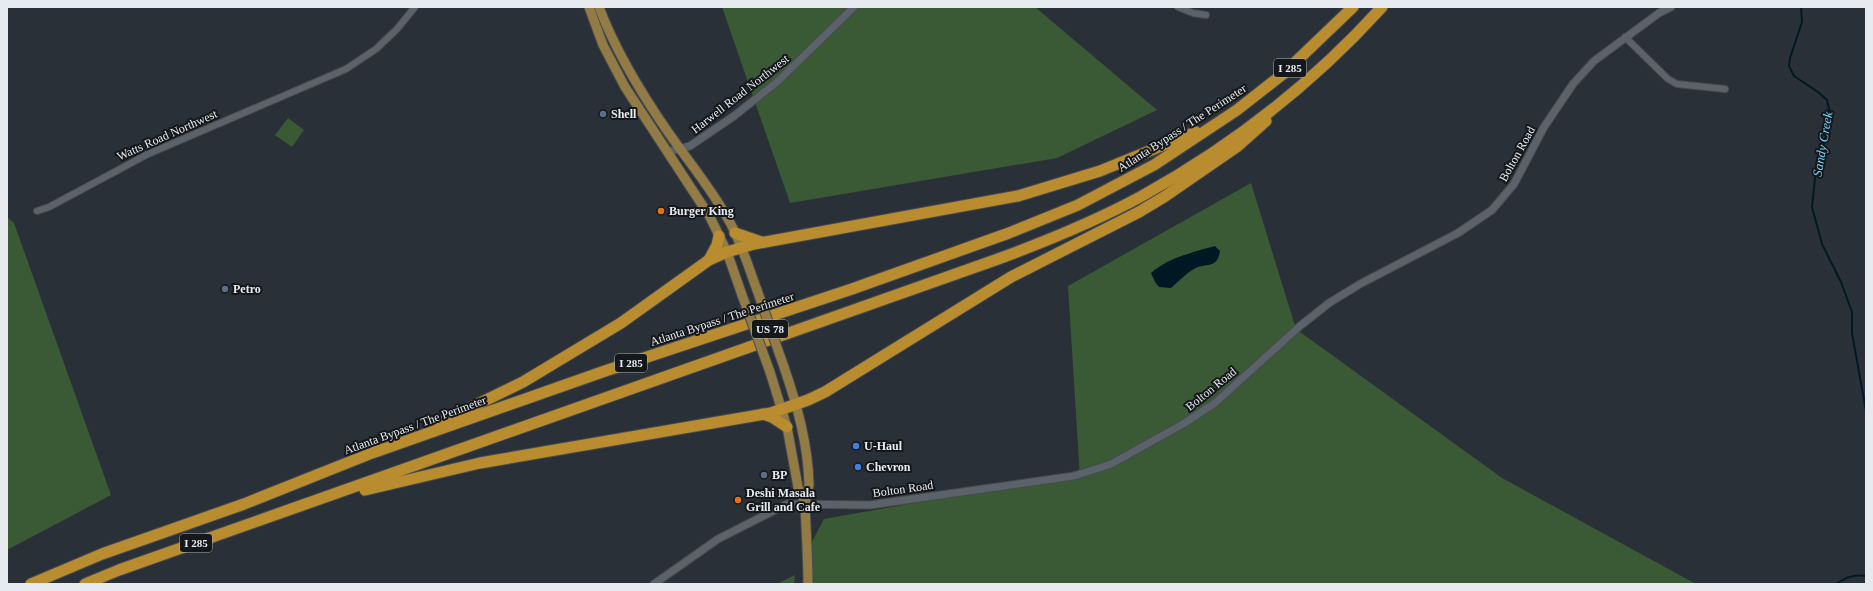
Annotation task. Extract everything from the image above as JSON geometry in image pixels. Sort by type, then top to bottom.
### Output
[{"type":"highway","name":"Atlanta Bypass / The Perimeter","points":[[31,584],[102,554],[244,504],[372,453],[605,371],[852,289],[1035,224],[1078,205],[1125,181],[1154,165],[1220,122],[1283,74],[1353,7]]},
{"type":"highway","name":"I 285","points":[[85,584],[998,259],[1064,234],[1143,195],[1189,168],[1226,143],[1308,80],[1336,55],[1382,7]]},
{"type":"highway","points":[[308,504],[480,462],[763,414],[796,405],[825,392],[1011,277],[1139,212],[1182,186],[1238,146],[1308,80]]},
{"type":"highway","points":[[372,453],[465,411],[523,382],[620,323],[709,260],[727,252],[763,242],[1018,196],[1100,171],[1220,122]]},
{"type":"highway","points":[[735,233],[763,242]]},
{"type":"highway","points":[[709,260],[717,245],[719,236]]},
{"type":"highway","points":[[763,414],[772,417],[787,427]]},
{"type":"main road","name":"US 78","points":[[589,7],[603,45],[636,107],[702,202],[727,252],[782,410],[787,427],[798,487],[805,503]]},
{"type":"main road","name":"US 78","points":[[599,7],[617,48],[637,84],[718,202],[735,233],[757,290],[796,405],[805,445],[809,486],[805,503],[808,547],[808,584]]},
{"type":"street","name":"Watts Road Northwest","points":[[37,211],[49,207],[148,154],[346,69],[376,49],[397,29],[415,7]]},
{"type":"street","name":"Harwell Road Northwest","points":[[667,152],[690,146],[699,141],[777,82],[854,7]]},
{"type":"street","points":[[1178,7],[1194,13],[1206,15]]},
{"type":"street","name":"Bolton Road","points":[[654,584],[718,539],[787,504],[805,503],[854,506],[870,505],[1074,476],[1111,464],[1183,424],[1215,403],[1300,326],[1329,303],[1360,284],[1458,233],[1492,210],[1514,184],[1544,126],[1573,84],[1594,61],[1659,13],[1671,7]]},
{"type":"street","points":[[1625,37],[1668,79],[1677,84],[1725,89]]},
{"type":"green space","points":[[722,7],[1035,7],[1157,110],[1057,158],[790,203]]},
{"type":"green space","points":[[288,118],[304,130],[292,147],[275,135]]},
{"type":"green space","points":[[1251,183],[1296,329],[1502,478],[1696,584],[804,584],[805,555],[824,519],[977,492],[1080,478],[1068,286]]},
{"type":"green space","points":[[7,217],[14,223],[111,495],[7,550]]},
{"type":"green space","points":[[795,575],[794,584],[777,584]]},
{"type":"water","points":[[1215,246],[1220,251],[1219,257],[1214,263],[1194,269],[1171,288],[1159,287],[1155,282],[1151,273],[1165,263],[1181,256]]},
{"type":"waterway","name":"Sandy Creek","points":[[1801,7],[1802,22],[1790,58],[1789,66],[1794,76],[1827,100],[1830,113],[1825,141],[1817,159],[1812,207],[1822,244],[1841,282],[1852,312],[1852,333],[1866,411]]},
{"type":"waterway","points":[[1836,584],[1858,575],[1866,576]]},
{"type":"place","name":"Shell","points":[[603,114]]},
{"type":"place","name":"Burger King","points":[[661,211]]},
{"type":"place","name":"Petro","points":[[225,289]]},
{"type":"place","name":"U-Haul","points":[[856,446]]},
{"type":"place","name":"Chevron","points":[[858,467]]},
{"type":"place","name":"BP","points":[[764,475]]},
{"type":"place","name":"Deshi Masala Grill and Cafe","points":[[738,500]]}]
